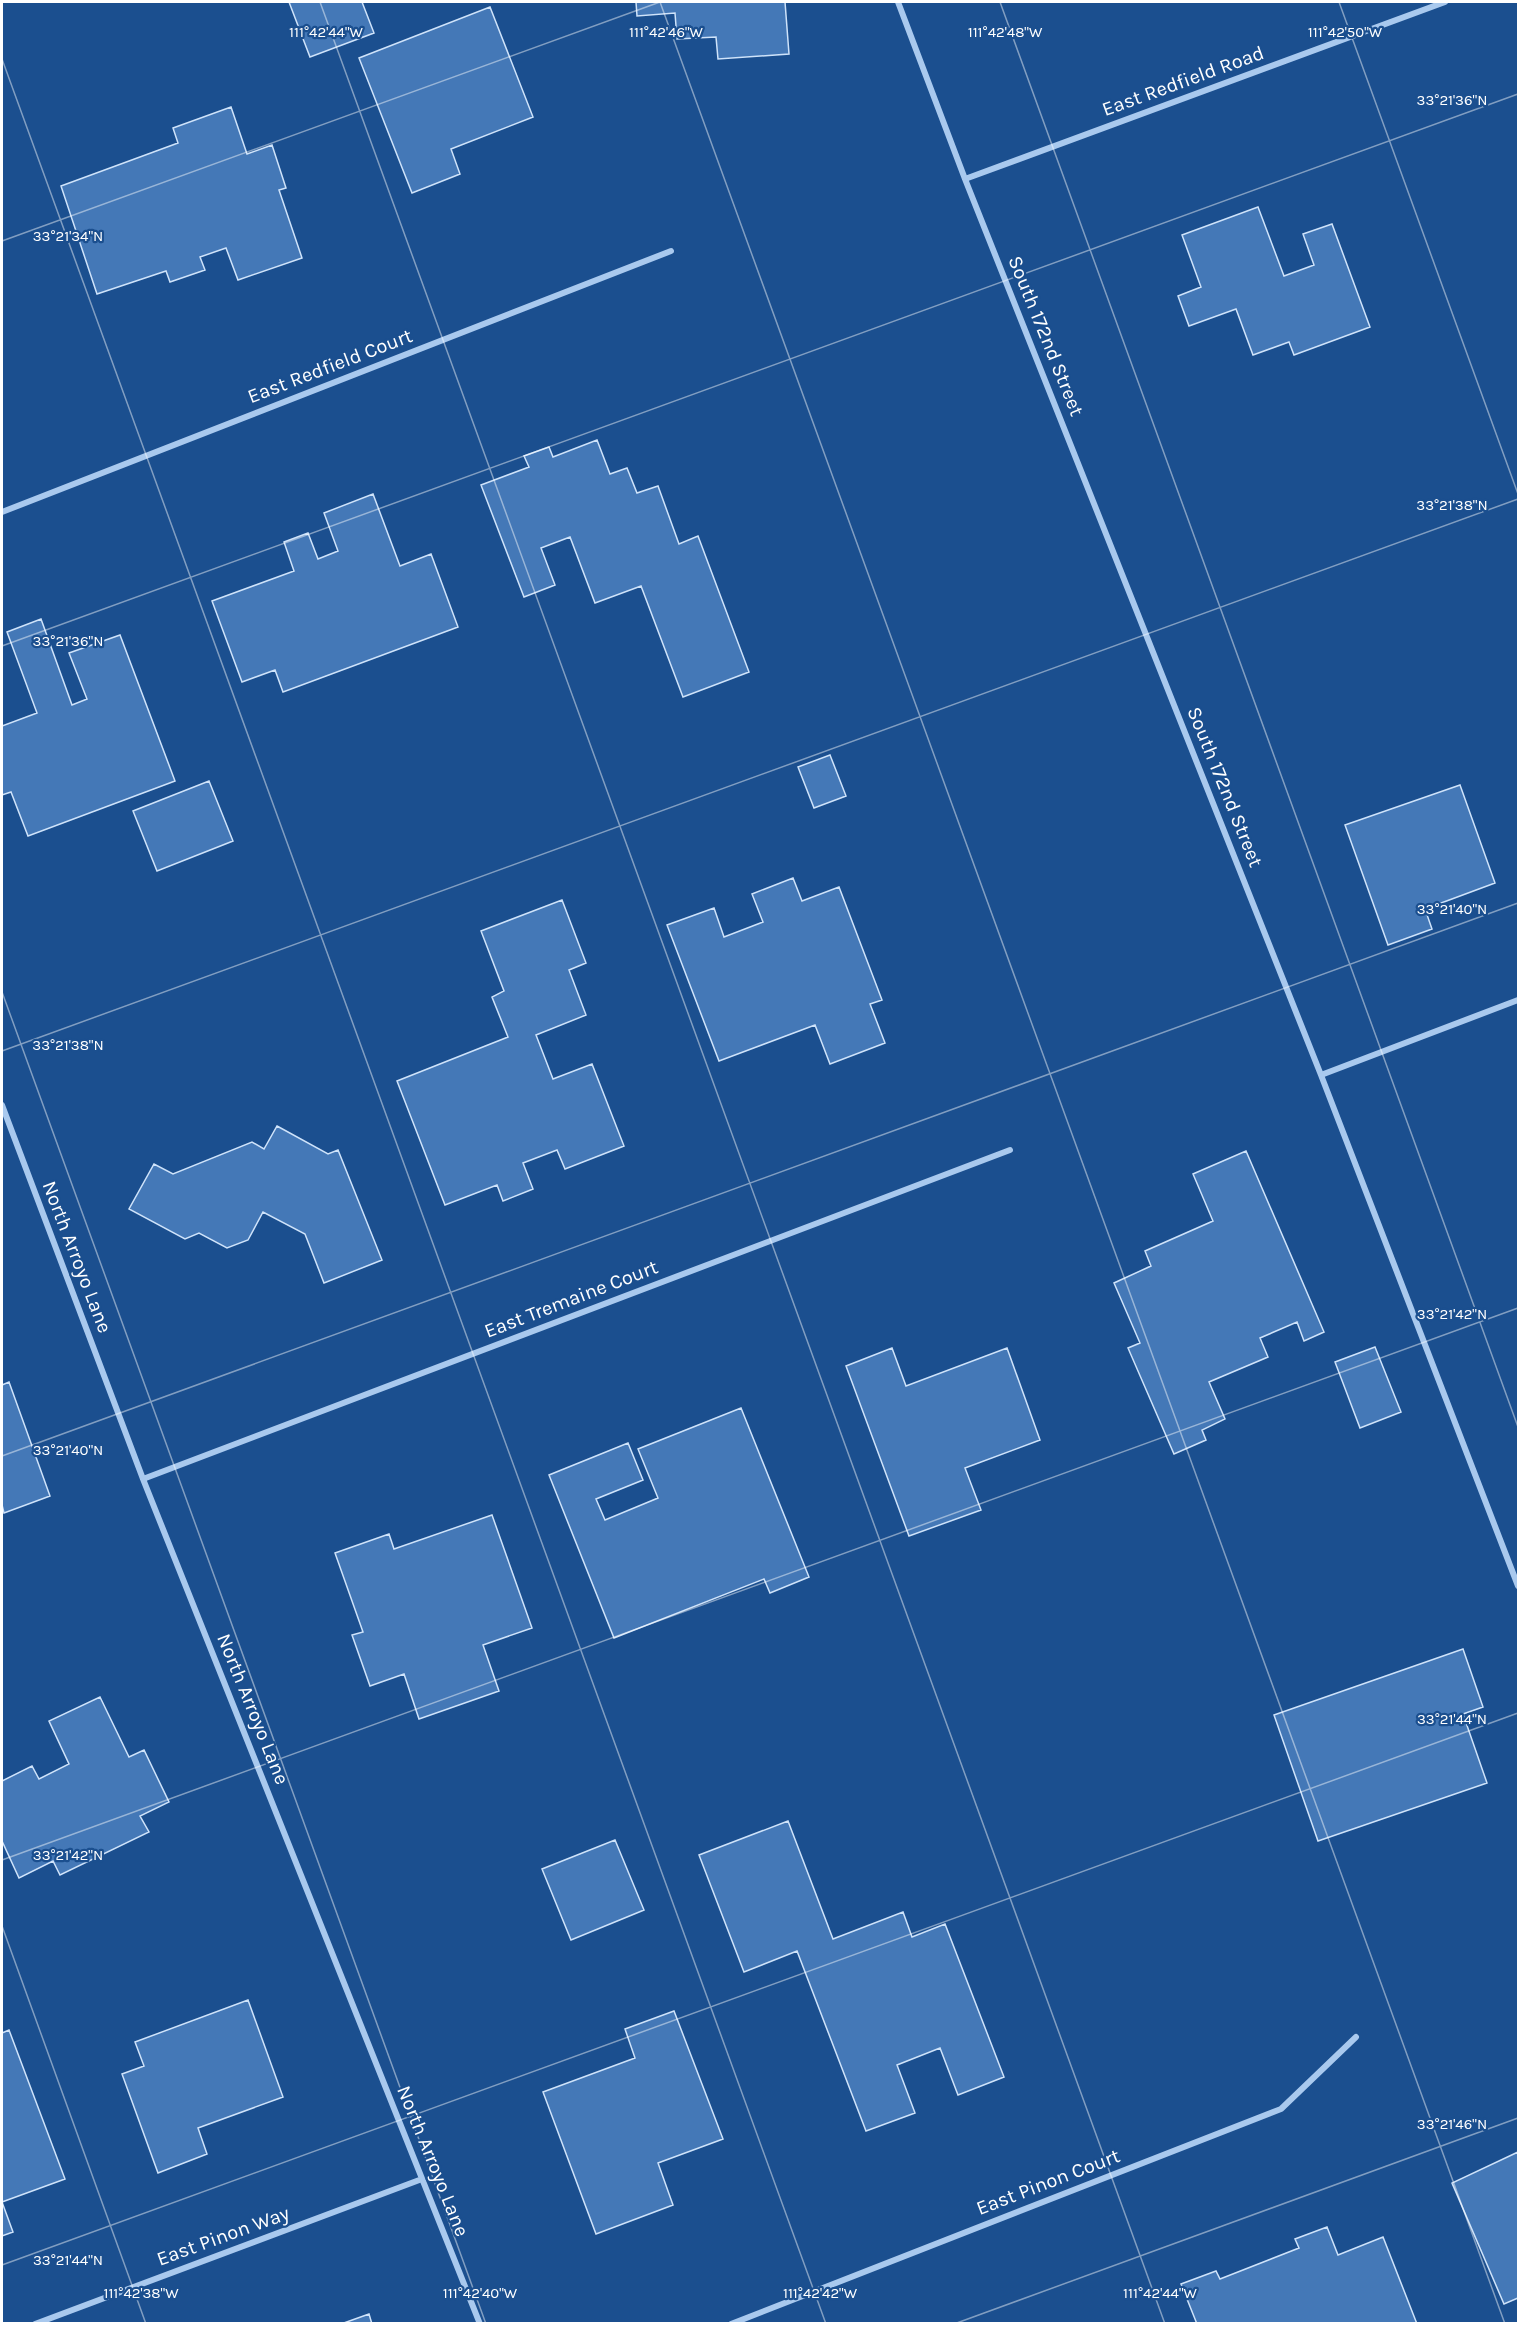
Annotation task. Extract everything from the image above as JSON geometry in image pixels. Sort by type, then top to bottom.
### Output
[{"type":"street","name":"South 172nd Street","points":[[898,2],[1321,1075],[1518,1586]]},
{"type":"street","name":"East Redfield Road","points":[[966,178],[1445,2]]},
{"type":"street","name":"East Redfield Court","points":[[2,512],[671,252]]},
{"type":"street","points":[[1321,1075],[1518,1000]]},
{"type":"street","name":"North Arroyo Lane","points":[[2,1105],[143,1479],[480,2324]]},
{"type":"street","name":"East Tremaine Court","points":[[143,1479],[1010,1150]]},
{"type":"street","name":"East Pinon Court","points":[[731,2324],[1281,2109],[1356,2037]]},
{"type":"street","name":"East Pinon Way","points":[[35,2324],[422,2179]]},
{"type":"building","points":[[289,2],[362,2],[374,33],[310,57]]},
{"type":"building","points":[[636,2],[785,2],[789,54],[718,59],[716,37],[677,39],[675,13],[637,16]]},
{"type":"building","points":[[490,7],[533,117],[451,149],[460,174],[412,193],[359,58]]},
{"type":"building","points":[[231,107],[247,154],[272,145],[286,188],[279,190],[302,258],[238,280],[226,248],[200,257],[205,270],[170,282],[166,271],[97,294],[61,186],[178,143],[173,128]]},
{"type":"building","points":[[1258,207],[1284,276],[1314,265],[1303,234],[1332,224],[1370,327],[1294,355],[1289,342],[1253,355],[1236,309],[1189,326],[1178,296],[1201,287],[1182,235]]},
{"type":"building","points":[[597,440],[610,474],[627,468],[637,493],[658,486],[679,544],[698,536],[749,672],[683,697],[641,586],[595,603],[570,537],[541,548],[555,585],[524,597],[481,485],[529,467],[524,456],[549,447],[553,457]]},
{"type":"building","points":[[373,494],[400,566],[431,554],[458,627],[283,692],[275,670],[242,682],[212,601],[294,571],[284,542],[308,533],[318,559],[338,551],[324,513]]},
{"type":"building","points":[[41,619],[72,705],[87,699],[69,653],[120,635],[175,781],[28,836],[11,792],[2,795],[2,726],[37,713],[7,632]]},
{"type":"building","points":[[830,755],[846,796],[814,808],[798,767]]},
{"type":"building","points":[[209,781],[233,841],[157,871],[133,811]]},
{"type":"building","points":[[1460,785],[1495,883],[1425,909],[1432,929],[1388,945],[1345,825]]},
{"type":"building","points":[[793,878],[802,901],[839,887],[882,1000],[870,1004],[885,1043],[830,1064],[815,1025],[719,1061],[667,925],[714,908],[724,937],[763,922],[752,894]]},
{"type":"building","points":[[562,900],[586,963],[569,970],[586,1015],[536,1035],[553,1079],[592,1064],[624,1146],[565,1169],[557,1150],[523,1163],[533,1189],[503,1201],[497,1185],[445,1205],[397,1081],[508,1037],[492,997],[504,991],[481,931]]},
{"type":"building","points":[[277,1126],[328,1154],[338,1150],[382,1260],[324,1283],[305,1234],[263,1212],[248,1240],[227,1248],[199,1233],[185,1239],[129,1209],[154,1164],[173,1174],[252,1142],[264,1149]]},
{"type":"building","points":[[1246,1151],[1324,1332],[1304,1341],[1297,1322],[1260,1338],[1268,1357],[1209,1382],[1225,1419],[1202,1430],[1206,1440],[1174,1454],[1128,1348],[1140,1343],[1114,1283],[1151,1266],[1145,1251],[1213,1221],[1193,1174]]},
{"type":"building","points":[[1375,1347],[1401,1412],[1360,1428],[1335,1362]]},
{"type":"building","points":[[892,1348],[906,1386],[1007,1348],[1040,1440],[965,1468],[981,1510],[909,1536],[846,1366]]},
{"type":"building","points":[[9,1382],[50,1496],[4,1513],[2,1505],[2,1385]]},
{"type":"building","points":[[741,1408],[809,1577],[770,1593],[764,1579],[614,1638],[549,1475],[628,1443],[643,1480],[596,1499],[605,1520],[658,1498],[638,1449]]},
{"type":"building","points":[[492,1515],[532,1628],[483,1645],[499,1691],[419,1719],[404,1674],[370,1686],[352,1635],[363,1632],[335,1553],[389,1534],[394,1549]]},
{"type":"building","points":[[1463,1649],[1483,1707],[1463,1714],[1487,1783],[1318,1841],[1274,1715]]},
{"type":"building","points":[[100,1697],[129,1757],[144,1750],[169,1802],[140,1816],[149,1832],[60,1875],[53,1861],[19,1878],[2,1841],[2,1781],[32,1766],[39,1779],[69,1764],[49,1721]]},
{"type":"building","points":[[788,1821],[833,1939],[903,1912],[912,1937],[945,1924],[1004,2077],[958,2095],[940,2048],[897,2065],[915,2113],[866,2131],[797,1951],[744,1972],[699,1855]]},
{"type":"building","points":[[615,1840],[644,1910],[571,1940],[542,1869]]},
{"type":"building","points":[[248,2000],[283,2097],[198,2128],[207,2154],[158,2173],[122,2074],[144,2066],[135,2042]]},
{"type":"building","points":[[674,2011],[723,2139],[658,2163],[673,2205],[596,2234],[543,2092],[635,2058],[625,2029]]},
{"type":"building","points":[[9,2030],[65,2179],[2,2202],[2,2033]]},
{"type":"building","points":[[1518,2152],[1518,2298],[1504,2304],[1452,2183]]},
{"type":"building","points":[[2,2202],[13,2232],[2,2236]]},
{"type":"building","points":[[1327,2227],[1338,2255],[1383,2237],[1417,2324],[1197,2324],[1181,2284],[1216,2271],[1220,2279],[1299,2248],[1295,2239]]},
{"type":"building","points":[[369,2314],[372,2324],[341,2324]]}]
